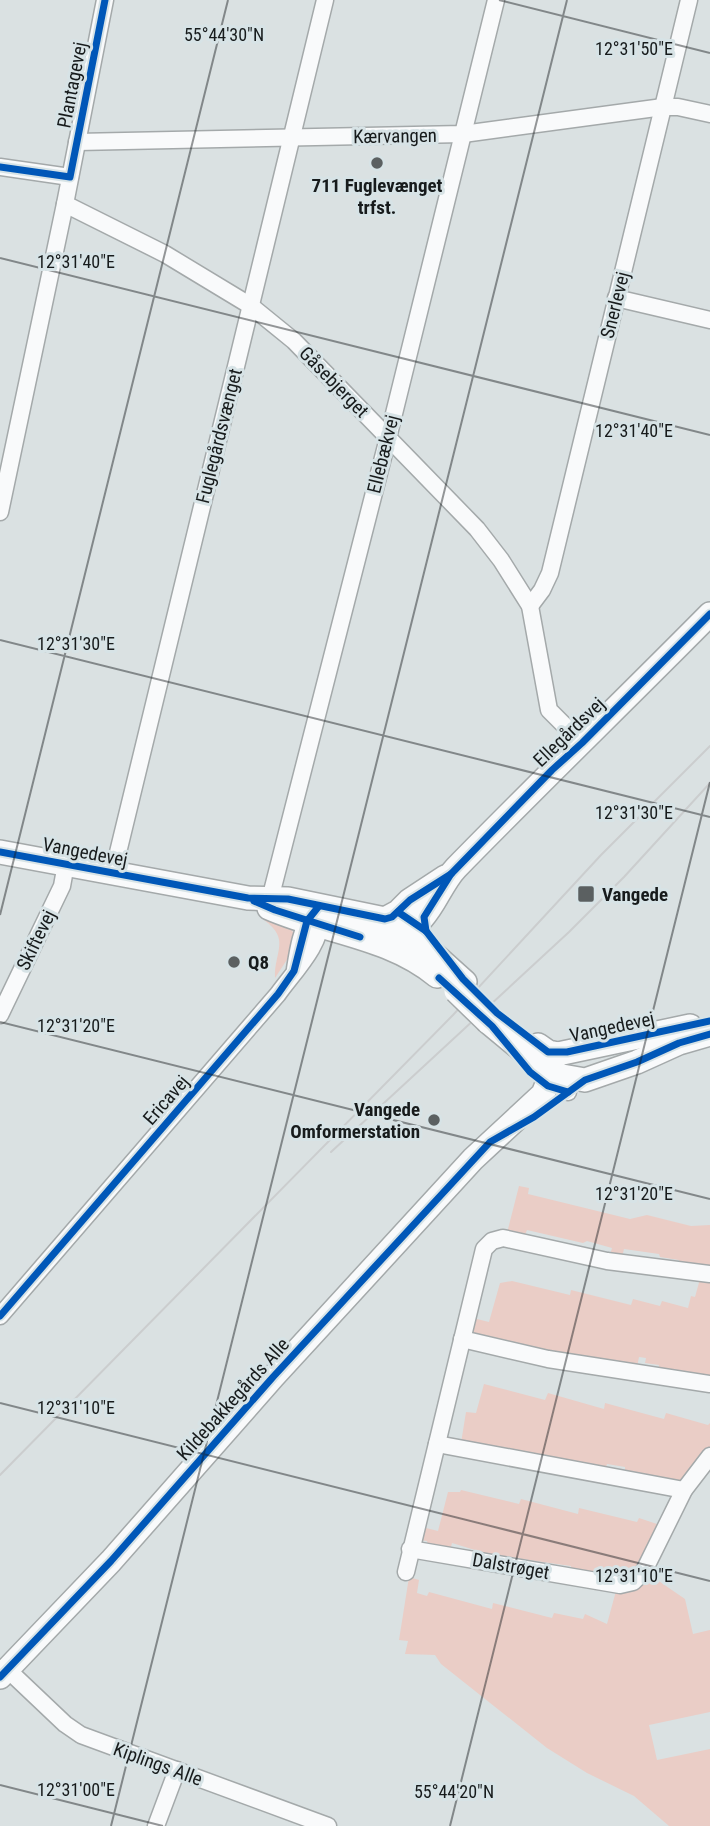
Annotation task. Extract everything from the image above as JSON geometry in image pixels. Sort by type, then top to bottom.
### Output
[{"type":"street","name":"Plantagevej","points":[[0,512],[105,0]]},
{"type":"street","name":"Fuglegårdsvænget","points":[[113,873],[325,0]]},
{"type":"street","name":"Ellebækvej","points":[[262,901],[388,438],[495,0]]},
{"type":"street","name":"Snerlevej","points":[[530,606],[550,573],[689,0]]},
{"type":"street","name":"Kærvangen","points":[[78,142],[463,134],[663,107],[678,107],[710,114]]},
{"type":"street","points":[[0,167],[70,177]]},
{"type":"street","name":"Gåsebjerget","points":[[65,204],[165,254],[251,306],[294,341],[477,529],[501,560],[530,606],[549,710],[582,743]]},
{"type":"street","points":[[616,298],[710,320]]},
{"type":"street","name":"Ellegårdsvej","points":[[412,917],[409,920],[418,905],[710,614]]},
{"type":"street","name":"Vangedevej","points":[[0,852],[262,901],[288,899],[319,920],[415,959],[461,984]]},
{"type":"street","name":"Skiftevej","points":[[0,1015],[62,886],[66,864]]},
{"type":"street","points":[[319,920],[389,932],[412,917]]},
{"type":"street","points":[[412,917],[409,948],[415,959]]},
{"type":"street","name":"Vangedevej","points":[[319,920],[412,917],[461,984],[492,1020],[555,1081]]},
{"type":"street","name":"Ericavej","points":[[0,1316],[270,1003],[314,946],[319,920]]},
{"type":"street","name":"Vangedevej","points":[[555,1081],[568,1052],[710,1021]]},
{"type":"street","points":[[555,1081],[668,1031]]},
{"type":"street","name":"Vangedevej","points":[[555,1081],[637,1062],[678,1042],[710,1034]]},
{"type":"street","name":"Kildebakkegårds Alle","points":[[4,1673],[111,1561],[273,1377],[490,1142],[555,1081]]},
{"type":"street","points":[[406,1572],[484,1249],[492,1241],[503,1238],[607,1261],[710,1274]]},
{"type":"street","points":[[462,1339],[548,1359],[710,1384]]},
{"type":"street","points":[[437,1444],[684,1490]]},
{"type":"street","name":"Dalstrøget","points":[[410,1549],[620,1585],[633,1582],[645,1568],[684,1490],[710,1456]]},
{"type":"street","name":"Kiplings Alle","points":[[4,1673],[73,1730],[100,1743],[328,1826]]},
{"type":"street","points":[[156,1826],[177,1770]]},
{"type":"shaded area","points":[[264,920],[289,926],[296,937],[290,955],[275,978],[279,940],[277,933]]},
{"type":"shaded area","points":[[519,1186],[529,1188],[528,1194],[630,1219],[647,1215],[691,1226],[710,1225],[710,1269],[679,1266],[679,1260],[624,1249],[622,1257],[610,1255],[612,1248],[527,1230],[524,1237],[507,1233]]},
{"type":"shaded area","points":[[700,1279],[710,1280],[710,1378],[658,1371],[659,1365],[645,1363],[646,1358],[639,1357],[637,1367],[566,1355],[472,1334],[473,1318],[489,1322],[500,1283],[512,1281],[570,1295],[571,1290],[631,1305],[633,1299],[660,1306],[662,1301],[688,1308],[691,1296],[695,1297]]},
{"type":"shaded area","points":[[484,1384],[545,1400],[548,1393],[604,1409],[605,1403],[664,1419],[666,1413],[708,1425],[710,1423],[710,1448],[679,1482],[625,1474],[625,1467],[607,1464],[605,1471],[461,1443],[466,1412],[476,1413]]},
{"type":"shaded area","points":[[461,1490],[519,1504],[521,1499],[578,1514],[579,1508],[637,1522],[639,1518],[660,1525],[641,1565],[628,1579],[570,1572],[571,1566],[488,1554],[452,1543],[450,1550],[428,1546],[427,1541],[419,1540],[422,1527],[438,1531],[448,1492]]},
{"type":"shaded area","points":[[650,1575],[685,1599],[693,1634],[710,1630],[710,1712],[649,1725],[657,1760],[710,1749],[710,1826],[669,1826],[634,1796],[587,1773],[547,1748],[441,1664],[435,1655],[405,1654],[408,1641],[399,1640],[409,1577],[419,1580],[417,1593],[427,1596],[429,1592],[492,1609],[493,1603],[552,1618],[554,1613],[583,1619],[585,1614],[607,1624],[616,1591],[636,1588]]},
{"type":"tram line","points":[[0,1475],[453,1015],[601,855],[710,746]]},
{"type":"tram line","points":[[331,1152],[569,932],[624,877],[710,783]]},
{"type":"cycle path","points":[[0,167],[70,177],[105,0]]},
{"type":"cycle path","points":[[426,931],[424,917],[451,874],[710,614]]},
{"type":"cycle path","points":[[0,852],[248,898],[288,899],[385,919],[392,917],[410,900],[451,874]]},
{"type":"cycle path","points":[[254,901],[360,937]]},
{"type":"cycle path","points":[[0,1316],[278,994],[294,971],[307,921],[319,906]]},
{"type":"cycle path","points":[[398,912],[426,931],[463,979],[497,1013],[548,1052],[567,1052],[710,1021]]},
{"type":"cycle path","points":[[439,978],[492,1026],[530,1072],[548,1086],[568,1092]]},
{"type":"cycle path","points":[[0,1677],[111,1561],[273,1377],[490,1142],[534,1117],[585,1080],[637,1062],[679,1043],[710,1034]]},
{"type":"place","name":"711 Fuglevænget trfst.","points":[[377,163]]},
{"type":"place","name":"Vangede","points":[[586,894]]},
{"type":"place","name":"Q8","points":[[234,962]]},
{"type":"place","name":"Vangede Omformerstation","points":[[434,1120]]}]
